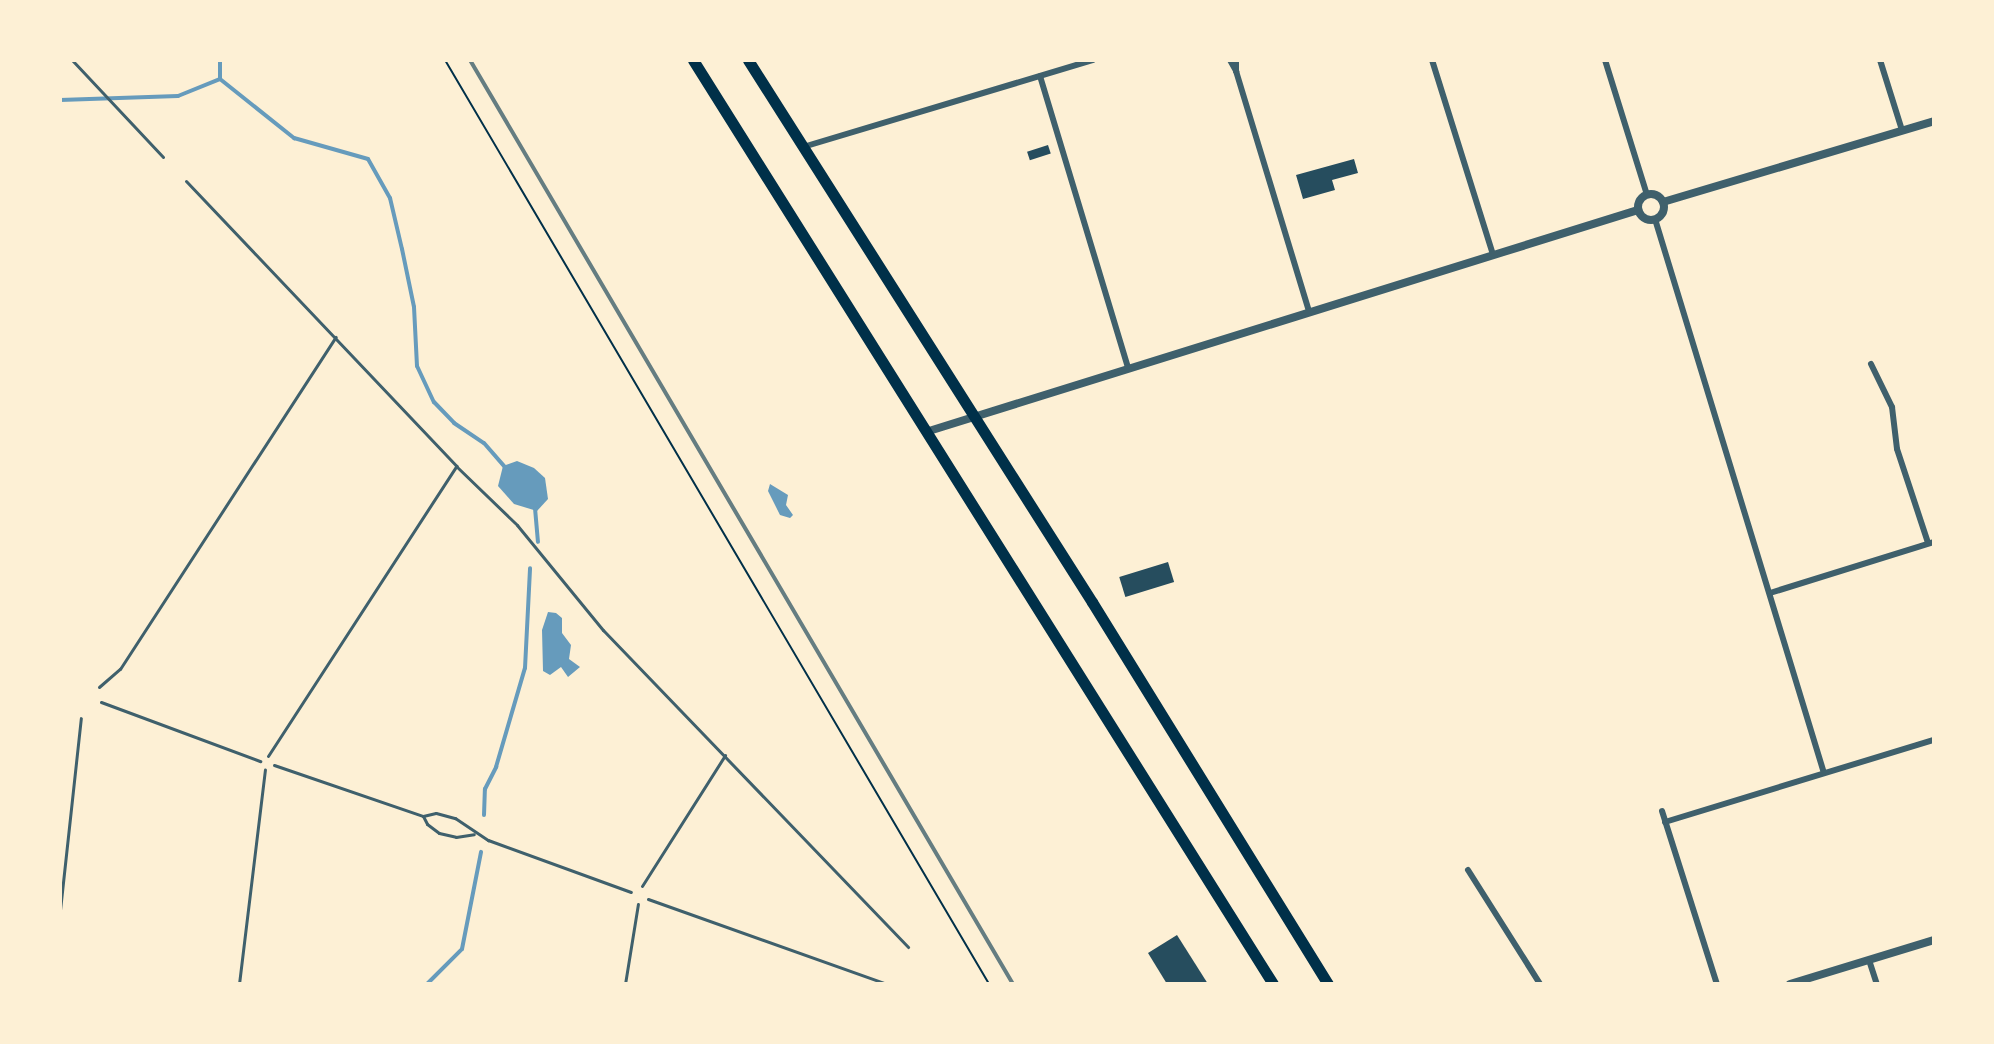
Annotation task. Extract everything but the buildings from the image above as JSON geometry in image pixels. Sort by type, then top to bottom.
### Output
[{"type":"highway","points":[[693,60],[929,431],[1273,984]]},
{"type":"highway","points":[[748,60],[1328,984]]},
{"type":"street","points":[[803,147],[1093,60]]},
{"type":"street","points":[[1233,60],[1309,312]]},
{"type":"street","points":[[1432,60],[1493,255]]},
{"type":"street","points":[[1605,60],[1647,195]]},
{"type":"street","points":[[1880,60],[1902,130]]},
{"type":"street","points":[[1040,76],[1128,367]]},
{"type":"street","points":[[1663,202],[1934,121]]},
{"type":"street","points":[[1647,195],[1656,195],[1663,202],[1663,211],[1655,219],[1643,217],[1638,210],[1640,200],[1647,195]]},
{"type":"street","points":[[929,431],[973,414],[1638,210]]},
{"type":"street","points":[[1655,219],[1824,773]]},
{"type":"street","points":[[1770,593],[1931,542],[1897,449],[1892,407],[1871,364]]},
{"type":"street","points":[[1665,822],[1934,740]]},
{"type":"street","points":[[1662,811],[1717,984]]},
{"type":"street","points":[[1468,870],[1540,984]]},
{"type":"street","points":[[1790,984],[1934,940]]},
{"type":"street","points":[[1869,960],[1877,984]]},
{"type":"lane","points":[[72,60],[163,157]]},
{"type":"lane","points":[[186,181],[547,558],[603,630],[908,947]]},
{"type":"lane","points":[[99,687],[120,669],[336,337]]},
{"type":"lane","points":[[268,756],[456,466]]},
{"type":"lane","points":[[101,702],[260,761]]},
{"type":"lane","points":[[60,910],[81,718]]},
{"type":"lane","points":[[642,886],[725,755]]},
{"type":"lane","points":[[274,765],[423,816],[436,813],[455,818],[488,840],[631,892]]},
{"type":"lane","points":[[239,984],[265,770]]},
{"type":"lane","points":[[423,816],[427,824],[439,833],[456,837],[475,833]]},
{"type":"lane","points":[[648,899],[887,984]]},
{"type":"lane","points":[[625,984],[638,904]]},
{"type":"path","points":[[445,60],[989,984]]},
{"type":"water","points":[[517,461],[534,468],[545,478],[548,499],[537,511],[514,504],[498,486],[503,466]]},
{"type":"water","points":[[770,484],[788,495],[786,505],[793,515],[790,518],[780,515],[768,491]]},
{"type":"water","points":[[548,612],[562,618],[562,633],[571,645],[569,659],[580,667],[568,677],[561,667],[550,675],[543,671],[542,630]]},
{"type":"waterway","points":[[220,60],[220,79]]},
{"type":"waterway","points":[[60,100],[178,96],[220,79],[294,138],[368,159],[390,198],[414,307],[417,366],[434,402],[454,423],[484,443],[507,469]]},
{"type":"waterway","points":[[535,508],[538,542]]},
{"type":"waterway","points":[[484,815],[485,789],[496,767],[525,668],[530,568]]},
{"type":"waterway","points":[[427,984],[462,949],[481,852]]},
{"type":"railway","points":[[470,60],[1013,984]]}]
